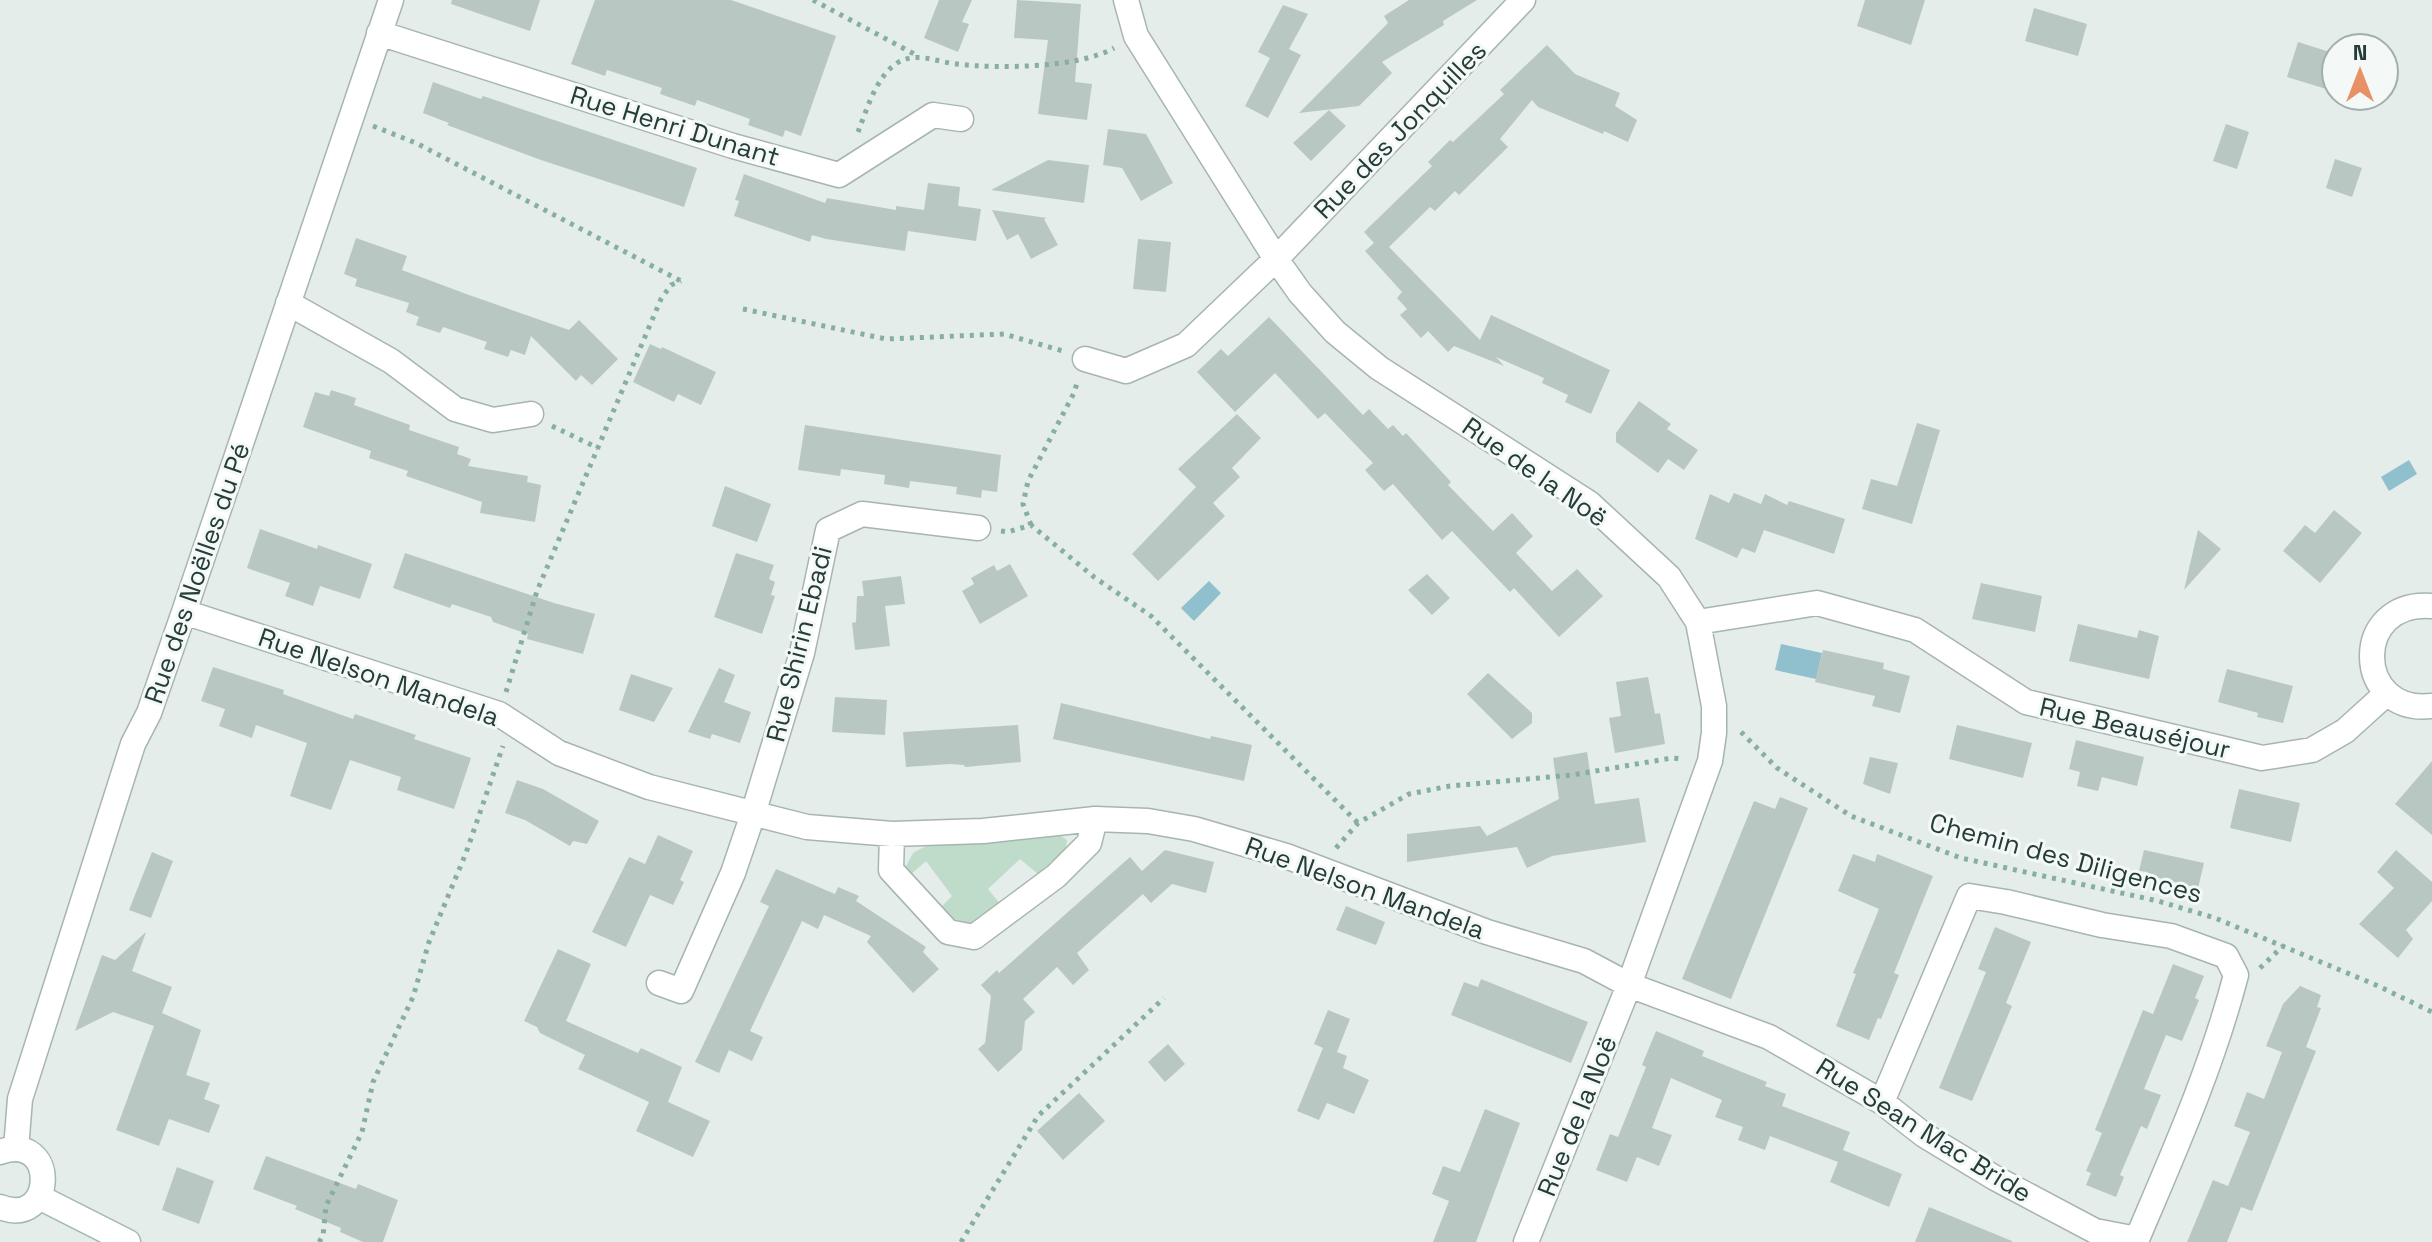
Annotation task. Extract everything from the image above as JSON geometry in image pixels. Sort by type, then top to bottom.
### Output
[{"type":"street","name":"Rue des Noëlles du Pé","points":[[8,1150],[20,1099],[133,744],[149,713],[391,0]]},
{"type":"street","name":"Rue de la Noë","points":[[1126,0],[1136,36],[1276,259],[1300,293],[1335,332],[1379,368],[1589,503],[1669,577],[1698,622],[1714,706],[1710,761],[1629,985],[1526,1242]]},
{"type":"street","name":"Rue des Jonquilles","points":[[1085,359],[1126,371],[1186,345],[1276,259],[1523,0]]},
{"type":"street","name":"Rue Henri Dunant","points":[[379,33],[733,146],[839,175],[933,115],[961,119]]},
{"type":"street","points":[[288,303],[391,361],[455,409],[493,420],[531,414]]},
{"type":"street","name":"Rue Shirin Ebadi","points":[[753,814],[802,653],[828,530],[862,514],[978,528]]},
{"type":"street","name":"Rue Beauséjour","points":[[1698,622],[1817,603],[1915,630],[2026,702],[2262,758],[2312,750],[2345,731],[2387,693]]},
{"type":"street","points":[[2432,606],[2414,606],[2398,611],[2385,620],[2371,649],[2377,681],[2387,693],[2402,703],[2432,706]]},
{"type":"street","name":"Rue Nelson Mandela","points":[[184,612],[506,718],[559,753],[649,787],[753,814],[807,827],[892,834],[983,831],[1095,819],[1148,821],[1194,829],[1324,870],[1487,932],[1584,961],[1629,985]]},
{"type":"street","points":[[659,983],[681,991],[733,873],[753,814]]},
{"type":"street","points":[[892,834],[891,870],[948,932],[974,937],[1056,876],[1089,843],[1095,819]]},
{"type":"street","name":"Rue Sean Mac Bride","points":[[1629,985],[1769,1037],[1882,1102],[1924,1135],[1995,1178],[2095,1231],[2137,1239],[2221,1033],[2236,975],[2226,956],[2171,936],[2102,925],[1969,896],[1882,1102]]},
{"type":"street","points":[[0,1207],[21,1209],[39,1197],[44,1183],[39,1163],[29,1153],[8,1150]]},
{"type":"street","points":[[39,1197],[128,1242]]},
{"type":"path","points":[[813,0],[921,57],[954,64],[1049,64],[1101,56],[1136,36]]},
{"type":"path","points":[[869,156],[855,140],[880,83],[886,72],[898,62],[921,57]]},
{"type":"path","points":[[319,1242],[323,1236],[326,1206],[362,1132],[373,1082],[413,997],[429,942],[466,853],[506,718],[537,591],[661,299],[671,285],[681,281],[416,143],[350,117]]},
{"type":"path","points":[[743,309],[886,339],[1004,334],[1085,359],[1074,393],[1028,481],[1023,504],[1031,525],[1094,577],[1151,616],[1358,823]]},
{"type":"path","points":[[531,414],[598,448]]},
{"type":"path","points":[[978,528],[1008,532],[1031,525]]},
{"type":"path","name":"Chemin des Diligences","points":[[1714,706],[1777,768],[1851,816],[1961,858],[2158,901],[2215,918],[2376,985],[2432,1012]]},
{"type":"path","points":[[1324,870],[1341,840],[1358,823],[1409,794],[1450,786],[1572,775],[1672,758],[1710,761]]},
{"type":"path","points":[[961,1242],[1038,1116],[1164,998]]},
{"type":"green space","points":[[1055,832],[1067,840],[1066,848],[1038,874],[1020,859],[988,889],[1001,905],[973,924],[948,918],[939,909],[952,896],[926,861],[909,876],[906,866],[913,853],[926,846],[979,843]]},
{"type":"water","points":[[2409,460],[2417,474],[2389,491],[2381,477]]},
{"type":"water","points":[[1209,581],[1221,593],[1194,621],[1181,608]]},
{"type":"water","points":[[1781,644],[1822,653],[1816,679],[1775,670]]},
{"type":"building","points":[[452,0],[540,0],[530,31],[451,4]]},
{"type":"building","points":[[595,0],[731,0],[836,36],[801,136],[785,130],[783,137],[748,125],[750,119],[697,100],[695,106],[660,94],[662,88],[607,70],[605,76],[571,64]]},
{"type":"building","points":[[939,0],[972,0],[962,22],[969,24],[958,52],[924,38]]},
{"type":"building","points":[[1017,0],[1081,4],[1075,82],[1092,84],[1087,120],[1038,114],[1048,40],[1014,38]]},
{"type":"building","points":[[1409,0],[1477,0],[1443,21],[1444,25],[1382,62],[1392,73],[1359,106],[1299,113],[1388,23],[1384,16]]},
{"type":"building","points":[[1865,0],[1925,0],[1911,45],[1857,26]]},
{"type":"building","points":[[1283,5],[1308,14],[1289,49],[1301,55],[1268,118],[1245,106],[1270,58],[1258,52]]},
{"type":"building","points":[[2034,8],[2087,24],[2078,56],[2025,41]]},
{"type":"building","points":[[2298,42],[2320,49],[2320,87],[2287,77]]},
{"type":"building","points":[[1547,45],[1575,74],[1620,93],[1615,106],[1637,120],[1628,142],[1538,107],[1532,100],[1500,139],[1508,147],[1459,195],[1455,191],[1435,211],[1430,207],[1389,247],[1480,340],[1491,315],[1610,370],[1591,414],[1565,402],[1568,395],[1542,383],[1544,378],[1496,357],[1504,366],[1454,346],[1448,352],[1428,331],[1421,338],[1400,315],[1407,309],[1397,298],[1402,292],[1365,251],[1374,243],[1364,232],[1432,166],[1428,162],[1450,140],[1453,142],[1504,94],[1500,90]]},
{"type":"building","points":[[433,82],[697,168],[684,207],[447,125],[449,123],[423,113]]},
{"type":"building","points":[[1329,110],[1346,126],[1311,161],[1293,143]]},
{"type":"building","points":[[2226,124],[2249,132],[2237,169],[2213,161]]},
{"type":"building","points":[[1108,129],[1146,134],[1173,183],[1141,201],[1122,168],[1103,165]]},
{"type":"building","points":[[2335,159],[2362,168],[2352,197],[2326,188]]},
{"type":"building","points":[[1048,160],[1089,165],[1084,203],[991,190]]},
{"type":"building","points":[[744,174],[825,203],[827,198],[896,210],[896,206],[924,210],[928,183],[960,187],[958,206],[981,209],[976,241],[908,231],[905,251],[812,235],[810,242],[734,216],[739,201],[735,200]]},
{"type":"building","points":[[992,210],[1047,218],[1044,219],[1058,245],[1031,259],[1018,234],[1007,240]]},
{"type":"building","points":[[356,238],[407,256],[402,270],[469,295],[569,330],[579,320],[618,359],[592,385],[581,375],[576,381],[531,336],[525,355],[511,350],[508,357],[484,349],[487,342],[443,327],[440,333],[416,325],[419,317],[406,312],[409,303],[355,286],[357,279],[344,274]]},
{"type":"building","points":[[1138,239],[1171,242],[1166,292],[1133,289]]},
{"type":"building","points":[[1269,317],[1363,415],[1369,409],[1388,429],[1393,425],[1403,436],[1406,433],[1451,482],[1448,485],[1493,531],[1512,513],[1533,536],[1516,553],[1552,591],[1577,569],[1603,596],[1559,637],[1514,588],[1510,592],[1452,531],[1442,540],[1393,484],[1384,491],[1365,470],[1373,463],[1325,413],[1318,419],[1275,373],[1235,412],[1197,372],[1221,349],[1228,356]]},
{"type":"building","points":[[650,344],[716,372],[701,405],[678,394],[674,402],[633,382]]},
{"type":"building","points":[[331,390],[356,398],[354,405],[410,425],[409,430],[459,447],[457,454],[471,459],[468,466],[528,476],[527,482],[541,485],[535,522],[480,513],[482,502],[406,476],[408,471],[369,458],[371,451],[303,427],[315,392],[329,396]]},
{"type":"building","points":[[1639,401],[1671,424],[1667,429],[1698,450],[1684,470],[1668,459],[1658,473],[1616,442],[1616,433]]},
{"type":"building","points":[[1237,414],[1261,438],[1232,468],[1240,477],[1213,503],[1225,516],[1158,581],[1132,554],[1196,487],[1178,469]]},
{"type":"building","points":[[1917,423],[1940,430],[1912,524],[1862,509],[1871,479],[1897,486]]},
{"type":"building","points":[[805,425],[1001,455],[997,492],[982,490],[981,498],[956,494],[957,487],[910,481],[909,488],[884,484],[885,475],[841,469],[840,476],[798,470]]},
{"type":"building","points":[[725,486],[771,504],[757,542],[712,526]]},
{"type":"building","points":[[1734,493],[1761,504],[1765,494],[1787,505],[1789,501],[1845,519],[1834,554],[1764,530],[1755,553],[1742,548],[1737,558],[1695,539],[1710,494],[1729,503]]},
{"type":"building","points":[[2334,510],[2362,533],[2320,583],[2283,551],[2305,525],[2315,533]]},
{"type":"building","points":[[260,529],[372,564],[360,599],[320,586],[313,606],[285,596],[290,583],[247,568]]},
{"type":"building","points":[[2198,530],[2221,549],[2184,590]]},
{"type":"building","points":[[405,553],[595,614],[583,654],[527,639],[528,634],[493,622],[491,617],[452,604],[450,608],[393,588]]},
{"type":"building","points":[[736,553],[774,565],[769,579],[775,582],[771,595],[775,596],[762,634],[714,617]]},
{"type":"building","points":[[1010,564],[1028,596],[980,624],[962,591],[974,584],[971,578],[994,565],[997,571]]},
{"type":"building","points":[[1427,574],[1450,598],[1432,615],[1408,590]]},
{"type":"building","points":[[901,576],[905,604],[885,606],[890,646],[855,650],[852,623],[856,622],[857,596],[864,596],[862,581]]},
{"type":"building","points":[[1981,583],[2042,596],[2035,632],[1972,619]]},
{"type":"building","points":[[2078,624],[2137,638],[2139,630],[2159,636],[2149,679],[2069,661]]},
{"type":"building","points":[[1823,650],[1884,663],[1883,669],[1910,676],[1900,713],[1872,706],[1875,696],[1815,682]]},
{"type":"building","points":[[213,667],[284,690],[283,694],[353,719],[355,714],[416,735],[414,739],[471,758],[454,809],[397,790],[401,777],[350,760],[331,810],[290,796],[307,743],[256,725],[252,738],[219,726],[225,709],[201,701]]},
{"type":"building","points":[[719,668],[735,675],[724,702],[751,712],[740,743],[712,734],[710,739],[688,732]]},
{"type":"building","points":[[2227,669],[2293,686],[2283,723],[2218,702]]},
{"type":"building","points":[[1488,673],[1532,713],[1532,723],[1512,739],[1467,694]]},
{"type":"building","points":[[631,674],[673,688],[654,722],[619,710]]},
{"type":"building","points":[[1648,677],[1655,714],[1660,713],[1665,744],[1615,753],[1609,718],[1621,716],[1616,682]]},
{"type":"building","points":[[835,697],[887,700],[885,735],[832,732]]},
{"type":"building","points":[[1061,703],[1210,739],[1211,736],[1252,745],[1244,781],[1053,739]]},
{"type":"building","points":[[1018,725],[1021,762],[965,767],[950,764],[906,767],[903,732]]},
{"type":"building","points":[[1957,725],[2032,743],[2023,778],[1949,759]]},
{"type":"building","points":[[2076,740],[2144,757],[2137,786],[2102,777],[2098,791],[2077,786],[2080,772],[2069,769]]},
{"type":"building","points":[[1587,752],[1595,804],[1639,798],[1646,842],[1552,856],[1527,868],[1517,847],[1407,862],[1407,834],[1480,826],[1487,836],[1559,799],[1553,758]]},
{"type":"building","points":[[1870,757],[1898,763],[1890,794],[1863,784]]},
{"type":"building","points":[[2432,761],[2432,835],[2395,804]]},
{"type":"building","points":[[517,780],[543,789],[599,821],[587,844],[573,841],[570,846],[525,820],[505,813]]},
{"type":"building","points":[[2239,789],[2300,803],[2291,842],[2230,828]]},
{"type":"building","points":[[1780,797],[1808,808],[1731,999],[1682,979],[1754,801],[1775,809]]},
{"type":"building","points":[[658,835],[693,851],[673,905],[650,895],[626,947],[592,932],[629,857],[645,864]]},
{"type":"building","points":[[1165,850],[1214,862],[1206,893],[1172,884],[1151,903],[1143,894],[1077,953],[1089,970],[1073,985],[1057,967],[1023,999],[1035,1012],[1025,1021],[1022,1050],[998,1072],[978,1049],[985,1043],[991,996],[981,985],[997,970],[999,973],[1130,857],[1142,871]]},
{"type":"building","points":[[2144,850],[2204,863],[2198,888],[2139,871]]},
{"type":"building","points":[[2396,850],[2432,882],[2432,901],[2406,930],[2413,939],[2398,958],[2359,924],[2394,888],[2377,872]]},
{"type":"building","points":[[152,852],[173,861],[151,918],[129,910]]},
{"type":"building","points":[[1853,854],[1875,862],[1877,854],[1933,876],[1894,973],[1899,975],[1869,1040],[1836,1026],[1879,909],[1838,891]]},
{"type":"building","points":[[776,869],[835,894],[838,887],[859,896],[856,901],[926,947],[923,952],[939,969],[913,993],[867,942],[871,936],[824,915],[818,929],[802,921],[750,1031],[763,1037],[752,1061],[729,1050],[719,1073],[695,1062],[769,906],[760,902]]},
{"type":"building","points":[[1346,906],[1385,922],[1376,945],[1336,930]]},
{"type":"building","points":[[1995,927],[2031,942],[2006,1003],[2012,1006],[1972,1101],[1939,1088],[1986,972],[1978,969]]},
{"type":"building","points":[[146,932],[132,971],[172,987],[162,1013],[201,1030],[186,1075],[210,1083],[204,1099],[220,1105],[209,1133],[169,1119],[159,1146],[116,1130],[154,1026],[113,1012],[75,1031],[102,955],[115,960]]},
{"type":"building","points":[[558,949],[591,964],[566,1021],[638,1053],[641,1048],[682,1067],[668,1102],[710,1121],[693,1157],[636,1131],[649,1102],[578,1069],[585,1055],[540,1033],[537,1027],[524,1021]]},
{"type":"building","points":[[2173,964],[2204,976],[2195,998],[2199,1000],[2182,1041],[2166,1035],[2144,1089],[2161,1095],[2147,1129],[2141,1126],[2120,1175],[2124,1177],[2116,1197],[2086,1185],[2091,1173],[2086,1171],[2102,1133],[2095,1130],[2143,1010],[2153,1014]]},
{"type":"building","points":[[1481,979],[1588,1022],[1571,1063],[1451,1015],[1464,982],[1478,987]]},
{"type":"building","points":[[2300,986],[2321,995],[2317,1007],[2321,1008],[2306,1047],[2316,1051],[2252,1211],[2241,1207],[2227,1242],[2187,1242],[2213,1180],[2228,1186],[2250,1132],[2234,1126],[2247,1092],[2264,1099],[2282,1052],[2266,1046],[2283,1004]]},
{"type":"building","points":[[1328,1010],[1350,1019],[1337,1052],[1347,1056],[1343,1068],[1369,1080],[1354,1114],[1327,1103],[1319,1120],[1297,1111],[1323,1048],[1314,1044]]},
{"type":"building","points":[[1656,1031],[1704,1051],[1702,1056],[1767,1082],[1765,1086],[1786,1094],[1782,1106],[1850,1132],[1843,1150],[1902,1174],[1889,1207],[1830,1182],[1838,1162],[1770,1136],[1765,1150],[1738,1140],[1743,1127],[1715,1117],[1722,1100],[1671,1078],[1652,1128],[1672,1135],[1659,1166],[1637,1157],[1627,1182],[1596,1170],[1610,1134],[1618,1137],[1646,1067],[1642,1065]]},
{"type":"building","points":[[1168,1044],[1185,1064],[1165,1082],[1148,1062]]},
{"type":"building","points":[[1079,1093],[1105,1121],[1063,1160],[1037,1131]]},
{"type":"building","points":[[1485,1109],[1520,1123],[1476,1242],[1433,1242],[1449,1201],[1432,1194],[1443,1166],[1460,1172]]},
{"type":"building","points":[[266,1156],[356,1189],[358,1184],[398,1200],[383,1242],[363,1242],[340,1232],[341,1228],[295,1209],[297,1206],[253,1189]]},
{"type":"building","points":[[177,1167],[214,1181],[199,1224],[162,1210]]},
{"type":"building","points":[[1929,1207],[2012,1241],[2012,1242],[1915,1242]]}]
